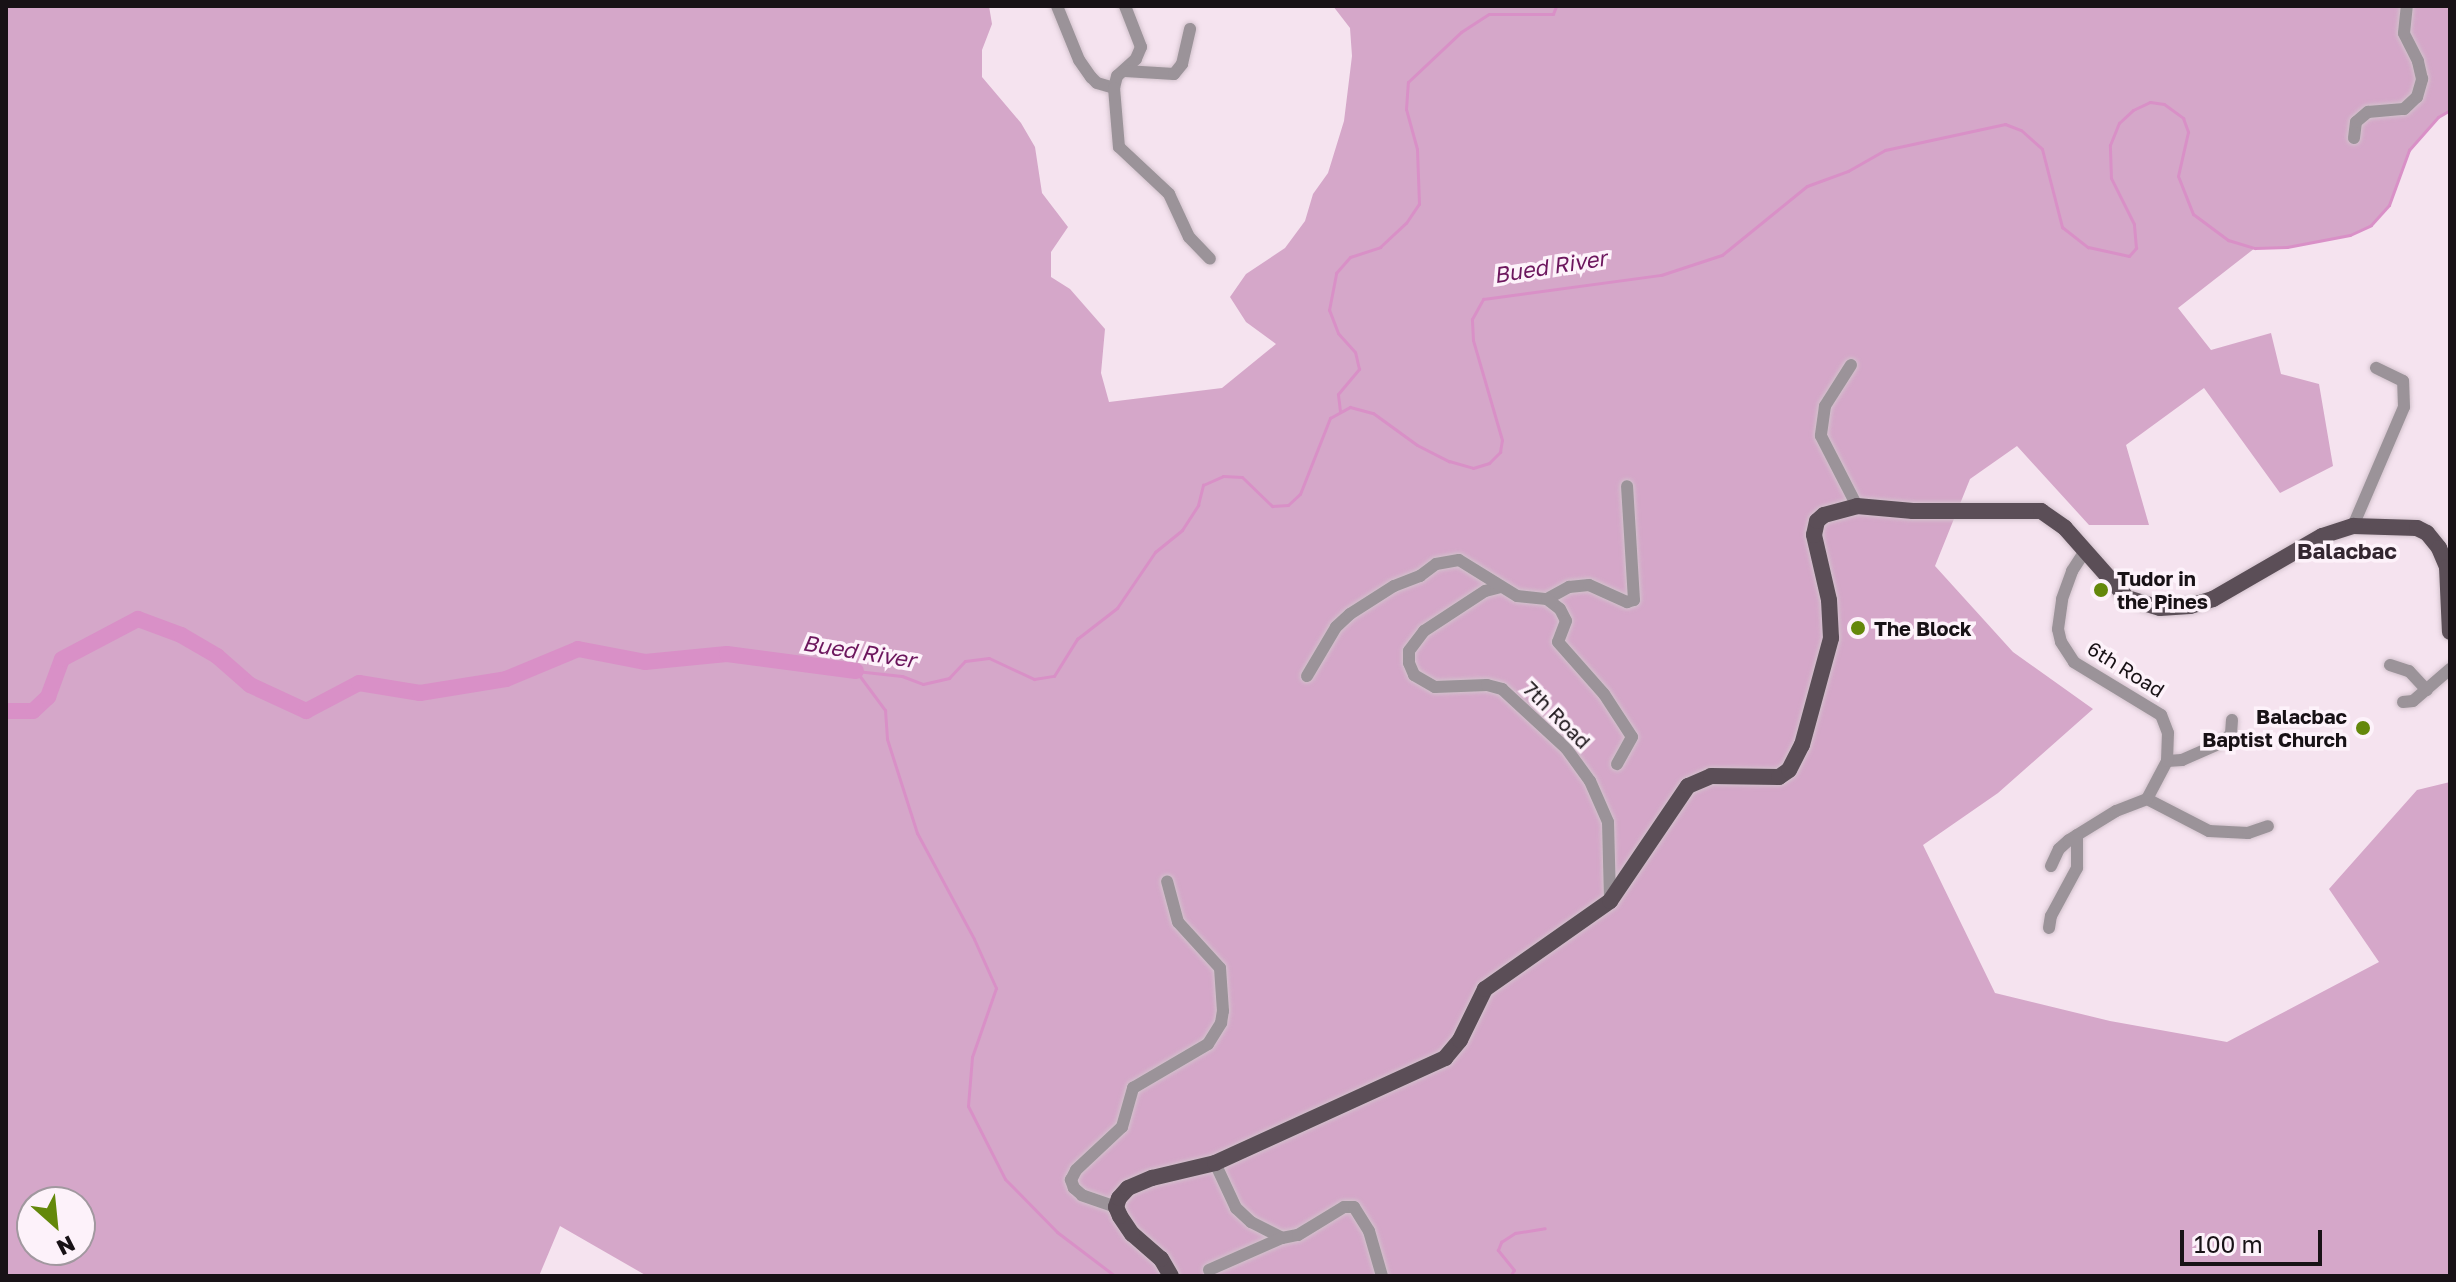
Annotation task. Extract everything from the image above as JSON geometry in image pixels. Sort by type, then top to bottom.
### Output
[{"type":"main road","points":[[1171,1276],[1161,1259],[1132,1234],[1116,1207],[1128,1188],[1152,1178],[1215,1163],[1445,1058],[1460,1040],[1485,989],[1610,901],[1688,786],[1711,776],[1779,777],[1789,770],[1802,745],[1831,638],[1829,600],[1814,535],[1817,521],[1835,510],[1857,506],[1928,512],[2031,508],[2065,528],[2127,598],[2160,608],[2190,606],[2213,599],[2322,536],[2353,526],[2417,528],[2427,533],[2447,567],[2450,632]]},
{"type":"street","points":[[1057,6],[1079,60],[1097,83],[1114,88]]},
{"type":"street","points":[[1125,6],[1141,47],[1140,53],[1117,76],[1114,88],[1119,148],[1169,194],[1183,227],[1210,259]]},
{"type":"street","points":[[2354,138],[2356,122],[2368,112],[2404,109],[2417,97],[2422,79],[2418,61],[2404,33],[2407,6]]},
{"type":"street","points":[[1125,71],[1174,74],[1182,64],[1190,29]]},
{"type":"street","points":[[1851,365],[1833,390],[1821,423],[1824,446],[1857,506]]},
{"type":"street","points":[[2353,526],[2404,407],[2403,381],[2376,368]]},
{"type":"street","points":[[1307,676],[1336,627],[1350,614],[1383,591],[1420,576],[1445,560],[1467,563],[1524,599],[1547,599],[1569,587],[1589,585],[1627,602],[1634,600],[1627,486]]},
{"type":"street","name":"6th Road","points":[[2085,551],[2072,571],[2062,599],[2058,629],[2061,642],[2074,662],[2147,703],[2161,715],[2168,733],[2167,761]]},
{"type":"street","name":"7th Road","points":[[1501,587],[1485,591],[1424,631],[1409,651],[1409,663],[1414,675],[1435,687],[1487,685],[1502,689],[1566,748],[1590,781],[1608,822],[1610,901]]},
{"type":"street","points":[[1547,599],[1560,609],[1566,621],[1558,642],[1604,694],[1632,737],[1617,764]]},
{"type":"street","points":[[2390,665],[2409,671],[2427,690]]},
{"type":"street","points":[[2403,702],[2409,703],[2450,669]]},
{"type":"street","points":[[2051,866],[2059,849],[2077,835],[2116,811],[2147,799],[2167,761],[2182,760],[2221,743],[2231,734],[2232,720]]},
{"type":"street","points":[[2147,799],[2209,831],[2248,833],[2268,826]]},
{"type":"street","points":[[2049,928],[2061,895],[2074,877],[2077,835]]},
{"type":"street","points":[[1116,1207],[1082,1195],[1074,1188],[1071,1180],[1076,1170],[1122,1127],[1137,1084],[1208,1044],[1221,1023],[1223,1011],[1220,968],[1178,922],[1167,881]]},
{"type":"street","points":[[1215,1163],[1236,1208],[1251,1222],[1282,1238]]},
{"type":"street","points":[[1209,1270],[1282,1238],[1298,1235],[1344,1207],[1354,1207],[1369,1231],[1382,1276]]},
{"type":"shaded area","points":[[6,6],[989,6],[992,24],[982,50],[982,77],[1021,123],[1035,147],[1042,193],[1068,227],[1051,252],[1051,277],[1070,289],[1105,329],[1101,373],[1109,402],[1222,388],[1276,344],[1246,322],[1230,297],[1246,274],[1285,248],[1305,221],[1313,194],[1328,173],[1344,121],[1352,56],[1350,28],[1333,6],[2450,6],[2450,110],[2438,117],[2409,150],[2389,205],[2371,225],[2350,235],[2287,247],[2255,248],[2178,308],[2211,350],[2271,333],[2281,374],[2319,384],[2333,466],[2280,493],[2204,388],[2126,445],[2149,525],[2089,525],[2017,446],[1970,479],[1935,566],[2013,652],[2093,709],[1998,793],[1923,845],[1995,993],[2110,1021],[2227,1042],[2379,962],[2329,889],[2417,790],[2450,782],[2450,1276],[647,1276],[560,1226],[539,1276],[6,1276]]},
{"type":"waterway","points":[[1340,411],[1338,394],[1359,369],[1355,352],[1338,333],[1329,310],[1336,273],[1350,257],[1380,247],[1406,223],[1419,204],[1417,149],[1406,109],[1408,82],[1461,32],[1489,14],[1553,14],[1556,6]]},
{"type":"waterway","name":"Bued River","points":[[856,671],[902,676],[923,684],[949,678],[965,661],[989,658],[1034,679],[1054,676],[1077,639],[1117,608],[1155,552],[1182,530],[1198,505],[1203,485],[1223,476],[1242,477],[1272,506],[1288,505],[1300,494],[1330,418],[1350,407],[1373,413],[1417,445],[1449,461],[1473,468],[1489,463],[1500,452],[1502,440],[1473,340],[1472,319],[1483,299],[1661,275],[1722,255],[1807,186],[1848,171],[1885,150],[2005,124],[2021,130],[2042,149],[2062,227],[2088,247],[2129,256],[2136,248],[2134,224],[2111,178],[2110,145],[2119,123],[2133,110],[2150,102],[2164,104],[2183,118],[2188,132],[2178,176],[2193,214],[2228,240],[2255,248],[2287,247],[2350,235],[2371,225],[2389,205],[2409,150],[2438,117],[2450,110]]},
{"type":"waterway","name":"Bued River","points":[[6,711],[33,711],[48,697],[62,659],[138,619],[181,635],[217,656],[250,685],[306,711],[359,683],[420,693],[506,679],[578,649],[645,662],[727,654],[856,671]]},
{"type":"waterway","points":[[856,671],[885,710],[887,739],[917,833],[974,939],[996,988],[972,1057],[968,1106],[1005,1179],[1057,1232],[1115,1276]]},
{"type":"waterway","points":[[1510,1276],[1514,1270],[1498,1250],[1501,1242],[1515,1233],[1545,1228]]},
{"type":"place","name":"Tudor in the Pines","points":[[2101,590]]},
{"type":"place","name":"The Block","points":[[1858,628]]},
{"type":"place","name":"Balacbac Baptist Church","points":[[2363,728]]},
{"type":"district","name":"Balacbac","points":[[2347,551]]}]
